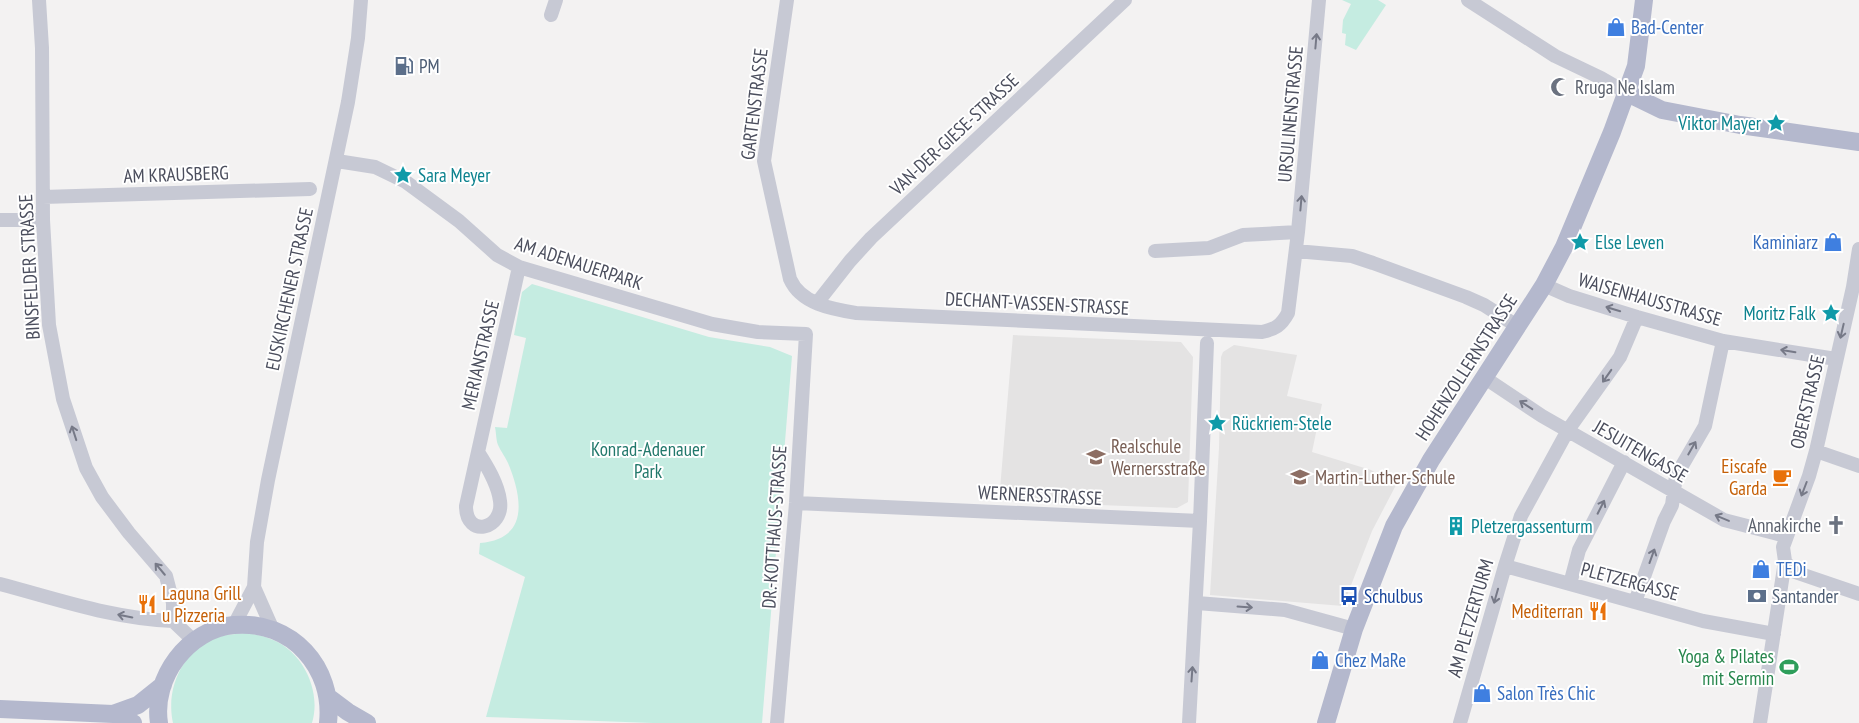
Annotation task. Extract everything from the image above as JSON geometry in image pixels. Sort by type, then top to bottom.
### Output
[{"type":"main road","name":"HOHENZOLLERNSTRASSE","points":[[1326,723],[1354,630],[1394,526],[1431,460],[1544,285],[1564,247],[1628,93],[1639,52],[1644,0]]},
{"type":"main road","points":[[1628,93],[1662,110],[1740,125],[1859,142]]},
{"type":"main road","points":[[159,723],[159,702],[163,685],[170,668],[182,652],[194,641],[211,631],[234,624],[252,625],[273,630],[293,640],[310,656],[322,676],[328,697],[328,723]]},
{"type":"main road","points":[[113,714],[138,705],[163,685]]},
{"type":"main road","points":[[328,697],[367,723]]},
{"type":"main road","points":[[0,709],[113,714],[133,723]]},
{"type":"street","name":"BINSFELDER STRASSE","points":[[40,0],[43,220],[49,325],[63,399],[86,468],[102,496],[129,533],[166,576],[173,603],[173,621]]},
{"type":"street","name":"EUSKIRCHENER STRASSE","points":[[234,624],[254,587],[257,542],[274,444],[336,161],[353,74],[361,0]]},
{"type":"street","points":[[551,15],[556,0]]},
{"type":"street","name":"GARTENSTRASSE","points":[[787,0],[764,161],[790,279],[795,289],[803,296]]},
{"type":"street","name":"VAN-DER-GIESE-STRASSE","points":[[817,303],[871,238],[1126,0]]},
{"type":"street","name":"URSULINENSTRASSE","points":[[1273,329],[1283,323],[1288,314],[1298,232],[1319,0]]},
{"type":"street","points":[[1468,0],[1555,56],[1628,93]]},
{"type":"street","name":"AM ADENAUERPARK","points":[[336,161],[374,167],[406,182],[459,221],[497,255],[519,267],[712,324],[758,332],[806,334]]},
{"type":"street","name":"AM KRAUSBERG","points":[[43,197],[310,189]]},
{"type":"street","points":[[0,220],[43,220]]},
{"type":"street","points":[[1155,251],[1209,248],[1243,235],[1298,232]]},
{"type":"street","name":"OBERSTRASSE","points":[[1760,723],[1785,560],[1783,547],[1809,476],[1816,451],[1836,359],[1856,288],[1859,249]]},
{"type":"street","points":[[1296,251],[1352,256],[1373,263],[1466,297],[1484,305],[1517,326]]},
{"type":"street","name":"MERIANSTRASSE","points":[[478,452],[492,476],[501,502],[500,512],[494,523],[486,527],[478,527],[470,523],[466,517],[466,506],[519,267]]},
{"type":"street","name":"WAISENHAUSSTRASSE","points":[[1544,285],[1569,296],[1637,317],[1723,340],[1836,359]]},
{"type":"street","name":"DECHANT-VASSEN-STRASSE","points":[[803,296],[817,303],[856,313],[1226,331],[1262,332],[1273,329]]},
{"type":"street","name":"AM PLETZERTURM","points":[[1460,723],[1504,566],[1521,516],[1568,430],[1620,357],[1637,317]]},
{"type":"street","name":"DR.-KOTTHAUS-STRASSE","points":[[777,723],[796,503],[806,334]]},
{"type":"street","points":[[1635,602],[1664,521],[1672,505],[1676,476],[1706,426],[1723,340]]},
{"type":"street","points":[[1189,723],[1197,603],[1207,343]]},
{"type":"street","name":"JESUITENGASSE","points":[[1484,378],[1542,416],[1724,520],[1786,536]]},
{"type":"street","points":[[1816,451],[1859,466]]},
{"type":"street","points":[[1570,584],[1579,550],[1624,462]]},
{"type":"street","name":"WERNERSSTRASSE","points":[[796,503],[1200,521]]},
{"type":"street","points":[[1785,560],[1792,571],[1859,594]]},
{"type":"street","name":"PLETZERGASSE","points":[[1504,566],[1703,621],[1774,634]]},
{"type":"street","points":[[0,584],[122,616],[173,621],[194,641]]},
{"type":"street","name":"EUSKIRCHENER STRASSE","points":[[254,587],[273,630]]},
{"type":"street","points":[[1197,603],[1285,610],[1354,630]]},
{"type":"shaded area","name":"Realschule Wernersstraße","points":[[1013,335],[1181,342],[1193,357],[1188,502],[1177,508],[999,501]]},
{"type":"shaded area","name":"Martin-Luther-Schule","points":[[1234,345],[1297,355],[1287,396],[1322,404],[1312,452],[1371,470],[1396,485],[1372,531],[1343,606],[1210,595],[1219,448],[1221,357],[1223,352]]},
{"type":"green space","points":[[1342,0],[1378,0],[1386,5],[1356,50],[1345,45],[1346,34],[1342,33],[1343,20],[1351,4]]},
{"type":"green space","name":"Konrad-Adenauer Park","points":[[532,284],[709,337],[770,347],[792,356],[762,723],[653,723],[486,717],[525,577],[479,554],[480,543],[496,540],[507,534],[515,525],[518,514],[517,489],[508,463],[497,442],[495,427],[507,428],[526,338],[514,335],[522,292]]},
{"type":"green space","points":[[246,633],[263,636],[280,643],[300,661],[306,672],[314,697],[312,723],[173,723],[171,709],[175,682],[188,658],[209,641],[225,635]]},
{"type":"place","name":"Bad-Center","points":[[1616,27]]},
{"type":"place","name":"PM","points":[[404,66]]},
{"type":"place","name":"Rruga Ne Islam","points":[[1560,87]]},
{"type":"place","name":"Viktor Mayer","points":[[1776,123]]},
{"type":"place","name":"Sara Meyer","points":[[403,175]]},
{"type":"place","name":"Else Leven","points":[[1580,242]]},
{"type":"place","name":"Kaminiarz","points":[[1833,242]]},
{"type":"place","name":"Moritz Falk","points":[[1831,313]]},
{"type":"place","name":"Rückriem-Stele","points":[[1217,423]]},
{"type":"place","name":"Realschule Wernersstraße","points":[[1096,457]]},
{"type":"place","name":"Martin-Luther-Schule","points":[[1300,477]]},
{"type":"place","name":"Eiscafe Garda","points":[[1782,477]]},
{"type":"place","name":"Annakirche","points":[[1836,525]]},
{"type":"place","name":"Pletzergassenturm","points":[[1456,526]]},
{"type":"place","name":"TEDi","points":[[1761,569]]},
{"type":"place","name":"Schulbus","points":[[1349,596]]},
{"type":"place","name":"Santander","points":[[1757,596]]},
{"type":"place","name":"Laguna Grill u Pizzeria","points":[[147,604]]},
{"type":"place","name":"Mediterran","points":[[1598,611]]},
{"type":"place","name":"Chez MaRe","points":[[1320,660]]},
{"type":"place","name":"Yoga & Pilates mit Sermin","points":[[1789,667]]},
{"type":"place","name":"Salon Très Chic","points":[[1482,693]]}]
